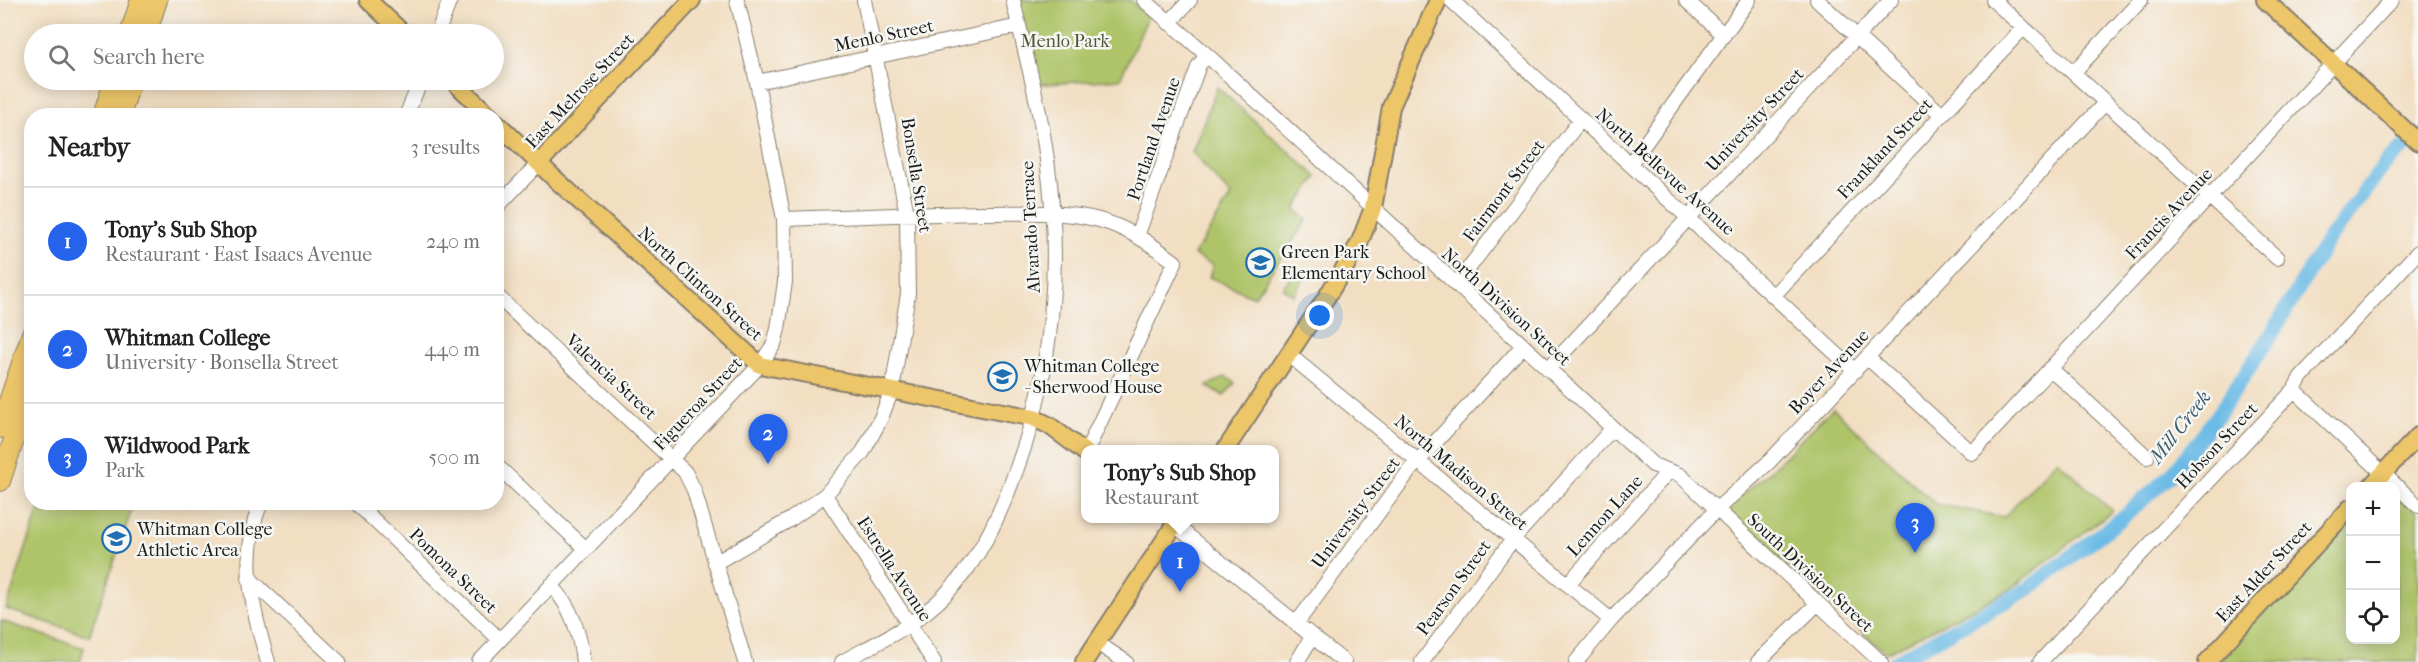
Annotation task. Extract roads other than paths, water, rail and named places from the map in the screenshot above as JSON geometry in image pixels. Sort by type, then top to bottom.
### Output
[{"type":"highway","points":[[133,24],[141,0]]},
{"type":"highway","points":[[148,24],[155,0]]},
{"type":"highway","points":[[106,108],[112,90]]},
{"type":"highway","points":[[122,108],[128,90]]},
{"type":"highway","points":[[0,428],[24,358]]},
{"type":"highway","points":[[0,481],[24,410]]},
{"type":"main road","points":[[368,0],[393,24]]},
{"type":"main road","name":"East Melrose Street","points":[[539,163],[692,0]]},
{"type":"main road","points":[[1228,445],[1351,257],[1373,208],[1391,107],[1438,0]]},
{"type":"main road","points":[[2265,0],[2418,142]]},
{"type":"main road","points":[[463,90],[482,108]]},
{"type":"main road","name":"North Clinton Street","points":[[504,130],[760,365],[1034,418],[1050,426],[1081,448]]},
{"type":"main road","points":[[2375,482],[2418,436]]},
{"type":"main road","name":"East Alder Street","points":[[2207,662],[2346,512]]},
{"type":"main road","points":[[1084,662],[1173,523]]},
{"type":"street","points":[[441,24],[450,0]]},
{"type":"street","name":"Figueroa Street","points":[[479,662],[760,365],[774,345],[785,282],[784,219],[757,82],[737,0]]},
{"type":"street","name":"Bonsella Street","points":[[715,563],[791,519],[825,495],[863,452],[881,418],[892,390],[908,294],[907,214],[864,0]]},
{"type":"street","name":"Alvarado Terrace","points":[[842,662],[909,624],[946,595],[983,547],[1001,512],[1034,418],[1053,308],[1052,213],[1043,135],[1013,0]]},
{"type":"street","name":"North Division Street","points":[[1144,0],[1207,55],[1612,429],[1653,465],[1680,475],[1716,510]]},
{"type":"street","points":[[1169,23],[1190,0]]},
{"type":"street","name":"North Bellevue Avenue","points":[[1451,0],[1855,370]]},
{"type":"street","points":[[1686,0],[1724,35]]},
{"type":"street","points":[[1630,164],[1749,0]]},
{"type":"street","points":[[1817,0],[1942,115]]},
{"type":"street","name":"University Street","points":[[1548,369],[1891,0]]},
{"type":"street","points":[[1993,0],[2277,258]]},
{"type":"street","points":[[2073,73],[2141,0]]},
{"type":"street","name":"Francis Avenue","points":[[1867,357],[1972,453],[2392,0]]},
{"type":"street","name":"Menlo Street","points":[[757,82],[1019,26]]},
{"type":"street","name":"Frankland Street","points":[[1774,296],[2023,28]]},
{"type":"street","name":"Portland Avenue","points":[[1137,236],[1199,65],[1207,55]]},
{"type":"street","points":[[409,108],[417,90]]},
{"type":"street","name":"Boyer Avenue","points":[[1576,662],[1611,620],[1716,510],[1769,462],[2106,102]]},
{"type":"street","name":"Fairmont Street","points":[[1456,285],[1581,119]]},
{"type":"street","name":"East Melrose Street","points":[[504,200],[539,163]]},
{"type":"street","points":[[784,219],[907,214],[1052,213],[1080,216],[1101,221],[1137,236],[1174,262],[1089,445]]},
{"type":"street","name":"Hobson Street","points":[[2040,662],[2294,390],[2301,377],[2418,252]]},
{"type":"street","name":"Valencia Street","points":[[504,302],[672,458],[690,481],[745,662]]},
{"type":"street","name":"University Street","points":[[1296,624],[1418,461],[1522,346]]},
{"type":"street","name":"North Madison Street","points":[[1288,354],[1611,620]]},
{"type":"street","points":[[2050,369],[2147,457]]},
{"type":"street","points":[[2294,390],[2418,506]]},
{"type":"street","name":"Pearson Street","points":[[1422,662],[1513,539],[1612,429]]},
{"type":"street","name":"Lennon Lane","points":[[1569,584],[1669,471]]},
{"type":"street","points":[[504,472],[586,549]]},
{"type":"street","name":"Estrella Avenue","points":[[825,495],[934,662]]},
{"type":"street","points":[[259,510],[253,534],[249,578],[251,600],[268,662]]},
{"type":"street","name":"Pomona Street","points":[[363,510],[500,640]]},
{"type":"street","name":"South Division Street","points":[[1716,510],[1878,660]]},
{"type":"street","points":[[1176,523],[1344,662]]},
{"type":"street","points":[[249,578],[339,662]]},
{"type":"street","points":[[552,585],[571,613],[580,642],[583,662]]},
{"type":"street","points":[[1758,662],[1817,604]]},
{"type":"street","points":[[1297,662],[1312,637]]},
{"type":"street","points":[[1097,643],[1126,662]]},
{"type":"waterway","name":"Mill Creek","points":[[1895,662],[2028,589],[2121,519],[2172,474],[2218,415],[2271,335],[2325,244],[2386,163],[2418,135]]},
{"type":"place","name":"Green Park Elementary School","points":[[1260,262]]},
{"type":"place","name":"Whitman College - Sherwood House","points":[[1003,376]]},
{"type":"place","name":"Whitman College","points":[[768,464]]},
{"type":"place","name":"Whitman College Athletic Area","points":[[116,539]]},
{"type":"place","name":"Wildwood Park","points":[[1915,553]]},
{"type":"place","name":"Tony's Sub Shop","points":[[1180,592]]},
{"type":"park label","name":"Menlo Park","points":[[1065,41]]}]
